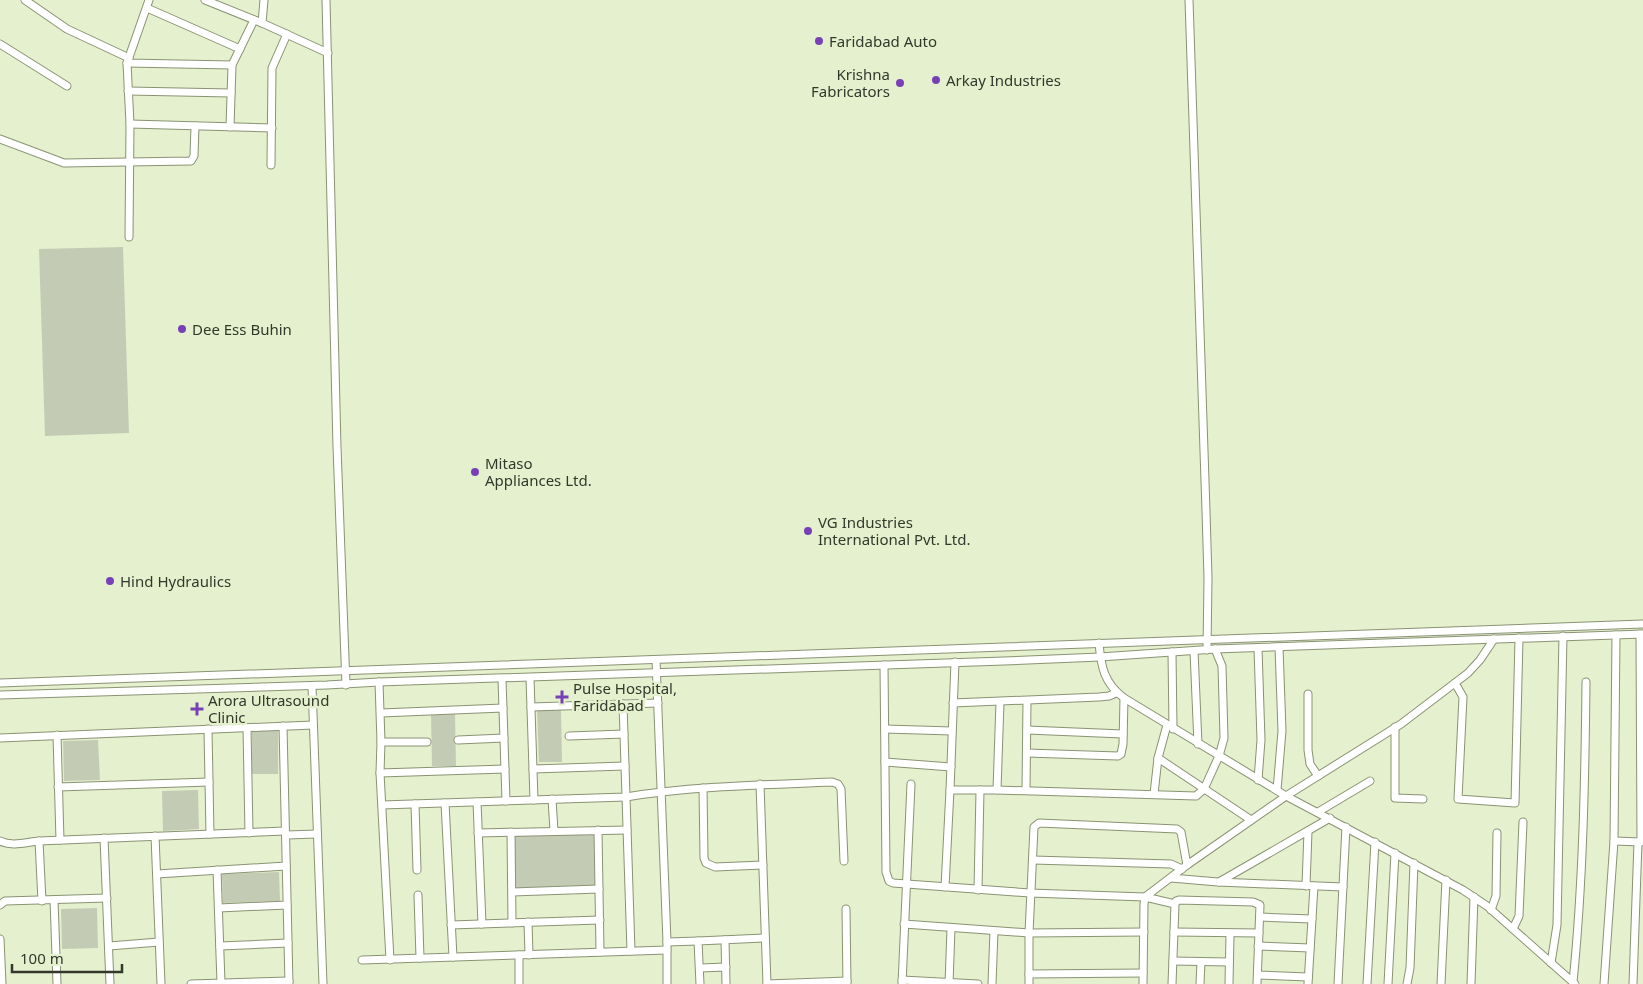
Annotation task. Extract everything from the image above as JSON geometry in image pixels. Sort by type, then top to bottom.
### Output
[{"type":"street","points":[[25,0],[67,29],[128,60],[232,65]]},
{"type":"street","points":[[129,237],[130,124],[128,60],[149,0]]},
{"type":"street","points":[[205,0],[258,21],[328,53]]},
{"type":"street","points":[[230,127],[232,65],[258,21],[264,0]]},
{"type":"street","points":[[326,0],[337,447],[346,685]]},
{"type":"street","points":[[950,790],[1026,790],[1196,796],[1204,789],[1219,756],[1224,738],[1222,666],[1211,650],[1207,640],[1208,578],[1190,0]]},
{"type":"street","points":[[146,8],[240,49]]},
{"type":"street","points":[[271,165],[272,68],[287,34]]},
{"type":"street","points":[[0,44],[67,86]]},
{"type":"street","points":[[128,91],[231,92]]},
{"type":"street","points":[[130,124],[272,128]]},
{"type":"street","points":[[0,139],[64,163],[191,161],[194,156],[195,126]]},
{"type":"street","points":[[0,683],[356,672],[1643,624]]},
{"type":"street","points":[[0,695],[346,685],[380,682],[1100,657],[1278,647],[1642,634],[1641,842],[1633,984]]},
{"type":"street","points":[[1604,984],[1614,841],[1616,635]]},
{"type":"street","points":[[1551,963],[1557,925],[1563,636]]},
{"type":"street","points":[[1455,683],[1463,697],[1458,799],[1515,802],[1519,638]]},
{"type":"street","points":[[1143,984],[1144,904],[1146,897],[1251,820],[1395,727],[1455,683],[1480,660],[1494,639]]},
{"type":"street","points":[[1099,643],[1100,657],[1108,683],[1116,693],[1286,796],[1446,880],[1474,897],[1514,929],[1574,983]]},
{"type":"street","points":[[1277,790],[1282,731],[1278,647]]},
{"type":"street","points":[[1258,648],[1261,740],[1258,780]]},
{"type":"street","points":[[1194,651],[1198,744]]},
{"type":"street","points":[[1154,794],[1158,758],[1170,727],[1172,652]]},
{"type":"street","points":[[656,660],[662,791],[667,984]]},
{"type":"street","points":[[945,887],[955,662]]},
{"type":"street","points":[[884,665],[887,877],[889,881],[893,883],[978,890],[1146,897],[1175,904]]},
{"type":"street","points":[[356,672],[356,684]]},
{"type":"street","points":[[530,678],[534,800]]},
{"type":"street","points":[[502,679],[506,801]]},
{"type":"street","points":[[380,682],[380,773],[390,960]]},
{"type":"street","points":[[1574,983],[1584,799],[1586,682]]},
{"type":"street","points":[[312,686],[322,984]]},
{"type":"street","points":[[953,703],[1099,697],[1116,693]]},
{"type":"street","points":[[1308,694],[1309,758],[1318,776]]},
{"type":"street","points":[[1026,753],[1118,756],[1122,751],[1124,698]]},
{"type":"street","points":[[1026,790],[1027,701]]},
{"type":"street","points":[[998,790],[1000,702]]},
{"type":"street","points":[[531,707],[658,703]]},
{"type":"street","points":[[623,704],[631,952]]},
{"type":"street","points":[[381,713],[502,708]]},
{"type":"street","points":[[0,738],[313,725]]},
{"type":"street","points":[[191,984],[289,982],[283,726]]},
{"type":"street","points":[[1395,727],[1395,798],[1423,799]]},
{"type":"street","points":[[247,728],[249,833]]},
{"type":"street","points":[[885,728],[952,731]]},
{"type":"street","points":[[208,729],[210,834]]},
{"type":"street","points":[[1027,730],[1123,734]]},
{"type":"street","points":[[569,736],[624,734]]},
{"type":"street","points":[[57,735],[60,840]]},
{"type":"street","points":[[458,740],[504,738]]},
{"type":"street","points":[[381,742],[427,742]]},
{"type":"street","points":[[1158,758],[1251,820]]},
{"type":"street","points":[[885,762],[951,767]]},
{"type":"street","points":[[533,768],[625,766]]},
{"type":"street","points":[[380,773],[504,769]]},
{"type":"street","points":[[1318,812],[1370,781]]},
{"type":"street","points":[[58,787],[209,782]]},
{"type":"street","points":[[382,805],[626,797],[662,791],[703,788],[832,782],[838,784],[841,789],[844,861]]},
{"type":"street","points":[[760,784],[767,984],[847,982],[846,909]]},
{"type":"street","points":[[911,784],[902,982],[978,984]]},
{"type":"street","points":[[703,788],[704,858],[706,863],[715,867],[763,865]]},
{"type":"street","points":[[978,890],[980,790]]},
{"type":"street","points":[[552,799],[554,831]]},
{"type":"street","points":[[477,802],[482,924]]},
{"type":"street","points":[[445,803],[453,957]]},
{"type":"street","points":[[415,804],[417,870]]},
{"type":"street","points":[[1218,882],[1330,818]]},
{"type":"street","points":[[1514,929],[1518,916],[1523,822]]},
{"type":"street","points":[[1029,984],[1030,893],[1034,827],[1039,823],[1177,829],[1181,832],[1185,867]]},
{"type":"street","points":[[1338,984],[1346,827]]},
{"type":"street","points":[[598,830],[600,952]]},
{"type":"street","points":[[478,833],[627,830]]},
{"type":"street","points":[[1258,975],[1308,981],[1312,919],[1308,831]]},
{"type":"street","points":[[510,832],[512,923]]},
{"type":"street","points":[[1491,910],[1496,896],[1497,833]]},
{"type":"street","points":[[0,841],[13,844],[40,841],[210,834],[317,834]]},
{"type":"street","points":[[155,836],[161,984]]},
{"type":"street","points":[[104,838],[110,984]]},
{"type":"street","points":[[40,841],[42,901]]},
{"type":"street","points":[[1614,841],[1641,842]]},
{"type":"street","points":[[1367,984],[1375,842]]},
{"type":"street","points":[[1388,984],[1395,853]]},
{"type":"street","points":[[1033,860],[1171,864],[1185,867]]},
{"type":"street","points":[[1407,984],[1410,968],[1414,863]]},
{"type":"street","points":[[156,874],[286,866]]},
{"type":"street","points":[[218,870],[221,983]]},
{"type":"street","points":[[1170,878],[1343,888]]},
{"type":"street","points":[[1441,984],[1446,880]]},
{"type":"street","points":[[512,892],[599,889]]},
{"type":"street","points":[[418,895],[420,958]]},
{"type":"street","points":[[1471,984],[1474,897]]},
{"type":"street","points":[[0,905],[5,902],[107,898]]},
{"type":"street","points":[[54,900],[57,984]]},
{"type":"street","points":[[1172,984],[1175,904],[1179,900],[1253,902],[1260,905],[1257,984]]},
{"type":"street","points":[[219,908],[287,905]]},
{"type":"street","points":[[1260,917],[1312,919]]},
{"type":"street","points":[[451,925],[600,920]]},
{"type":"street","points":[[528,922],[529,955]]},
{"type":"street","points":[[904,924],[1029,933],[1144,932]]},
{"type":"street","points":[[949,983],[951,928]]},
{"type":"street","points":[[992,984],[994,931]]},
{"type":"street","points":[[1174,932],[1259,934]]},
{"type":"street","points":[[1229,984],[1230,934]]},
{"type":"street","points":[[362,960],[631,952],[698,942],[765,938]]},
{"type":"street","points":[[0,939],[2,984]]},
{"type":"street","points":[[726,940],[726,984]]},
{"type":"street","points":[[108,946],[159,942]]},
{"type":"street","points":[[698,942],[700,984]]},
{"type":"street","points":[[220,946],[288,943]]},
{"type":"street","points":[[1258,946],[1310,948]]},
{"type":"street","points":[[519,955],[519,984]]},
{"type":"street","points":[[1173,961],[1229,962]]},
{"type":"street","points":[[1200,984],[1201,962]]},
{"type":"street","points":[[700,968],[726,967]]},
{"type":"street","points":[[1029,974],[1143,973]]},
{"type":"green space","points":[[123,247],[129,433],[45,436],[39,249]]},
{"type":"green space","points":[[537,710],[561,710],[562,762],[539,762]]},
{"type":"green space","points":[[455,714],[456,766],[432,766],[431,715]]},
{"type":"green space","points":[[252,731],[278,731],[278,774],[252,774]]},
{"type":"green space","points":[[98,740],[100,780],[64,781],[63,741]]},
{"type":"green space","points":[[198,790],[199,829],[163,831],[162,791]]},
{"type":"green space","points":[[594,833],[595,886],[515,888],[514,835]]},
{"type":"green space","points":[[279,872],[280,901],[223,903],[222,874]]},
{"type":"green space","points":[[97,908],[98,948],[62,949],[61,909]]},
{"type":"place","name":"Faridabad Auto","points":[[819,41]]},
{"type":"place","name":"Arkay Industries","points":[[936,80]]},
{"type":"place","name":"Krishna Fabricators","points":[[900,83]]},
{"type":"place","name":"Dee Ess Buhin","points":[[182,329]]},
{"type":"place","name":"Mitaso Appliances Ltd.","points":[[475,472]]},
{"type":"place","name":"VG Industries International Pvt. Ltd.","points":[[808,531]]},
{"type":"place","name":"Hind Hydraulics","points":[[110,581]]},
{"type":"place","name":"Pulse Hospital, Faridabad","points":[[562,697]]},
{"type":"place","name":"Arora Ultrasound Clinic","points":[[197,709]]}]
